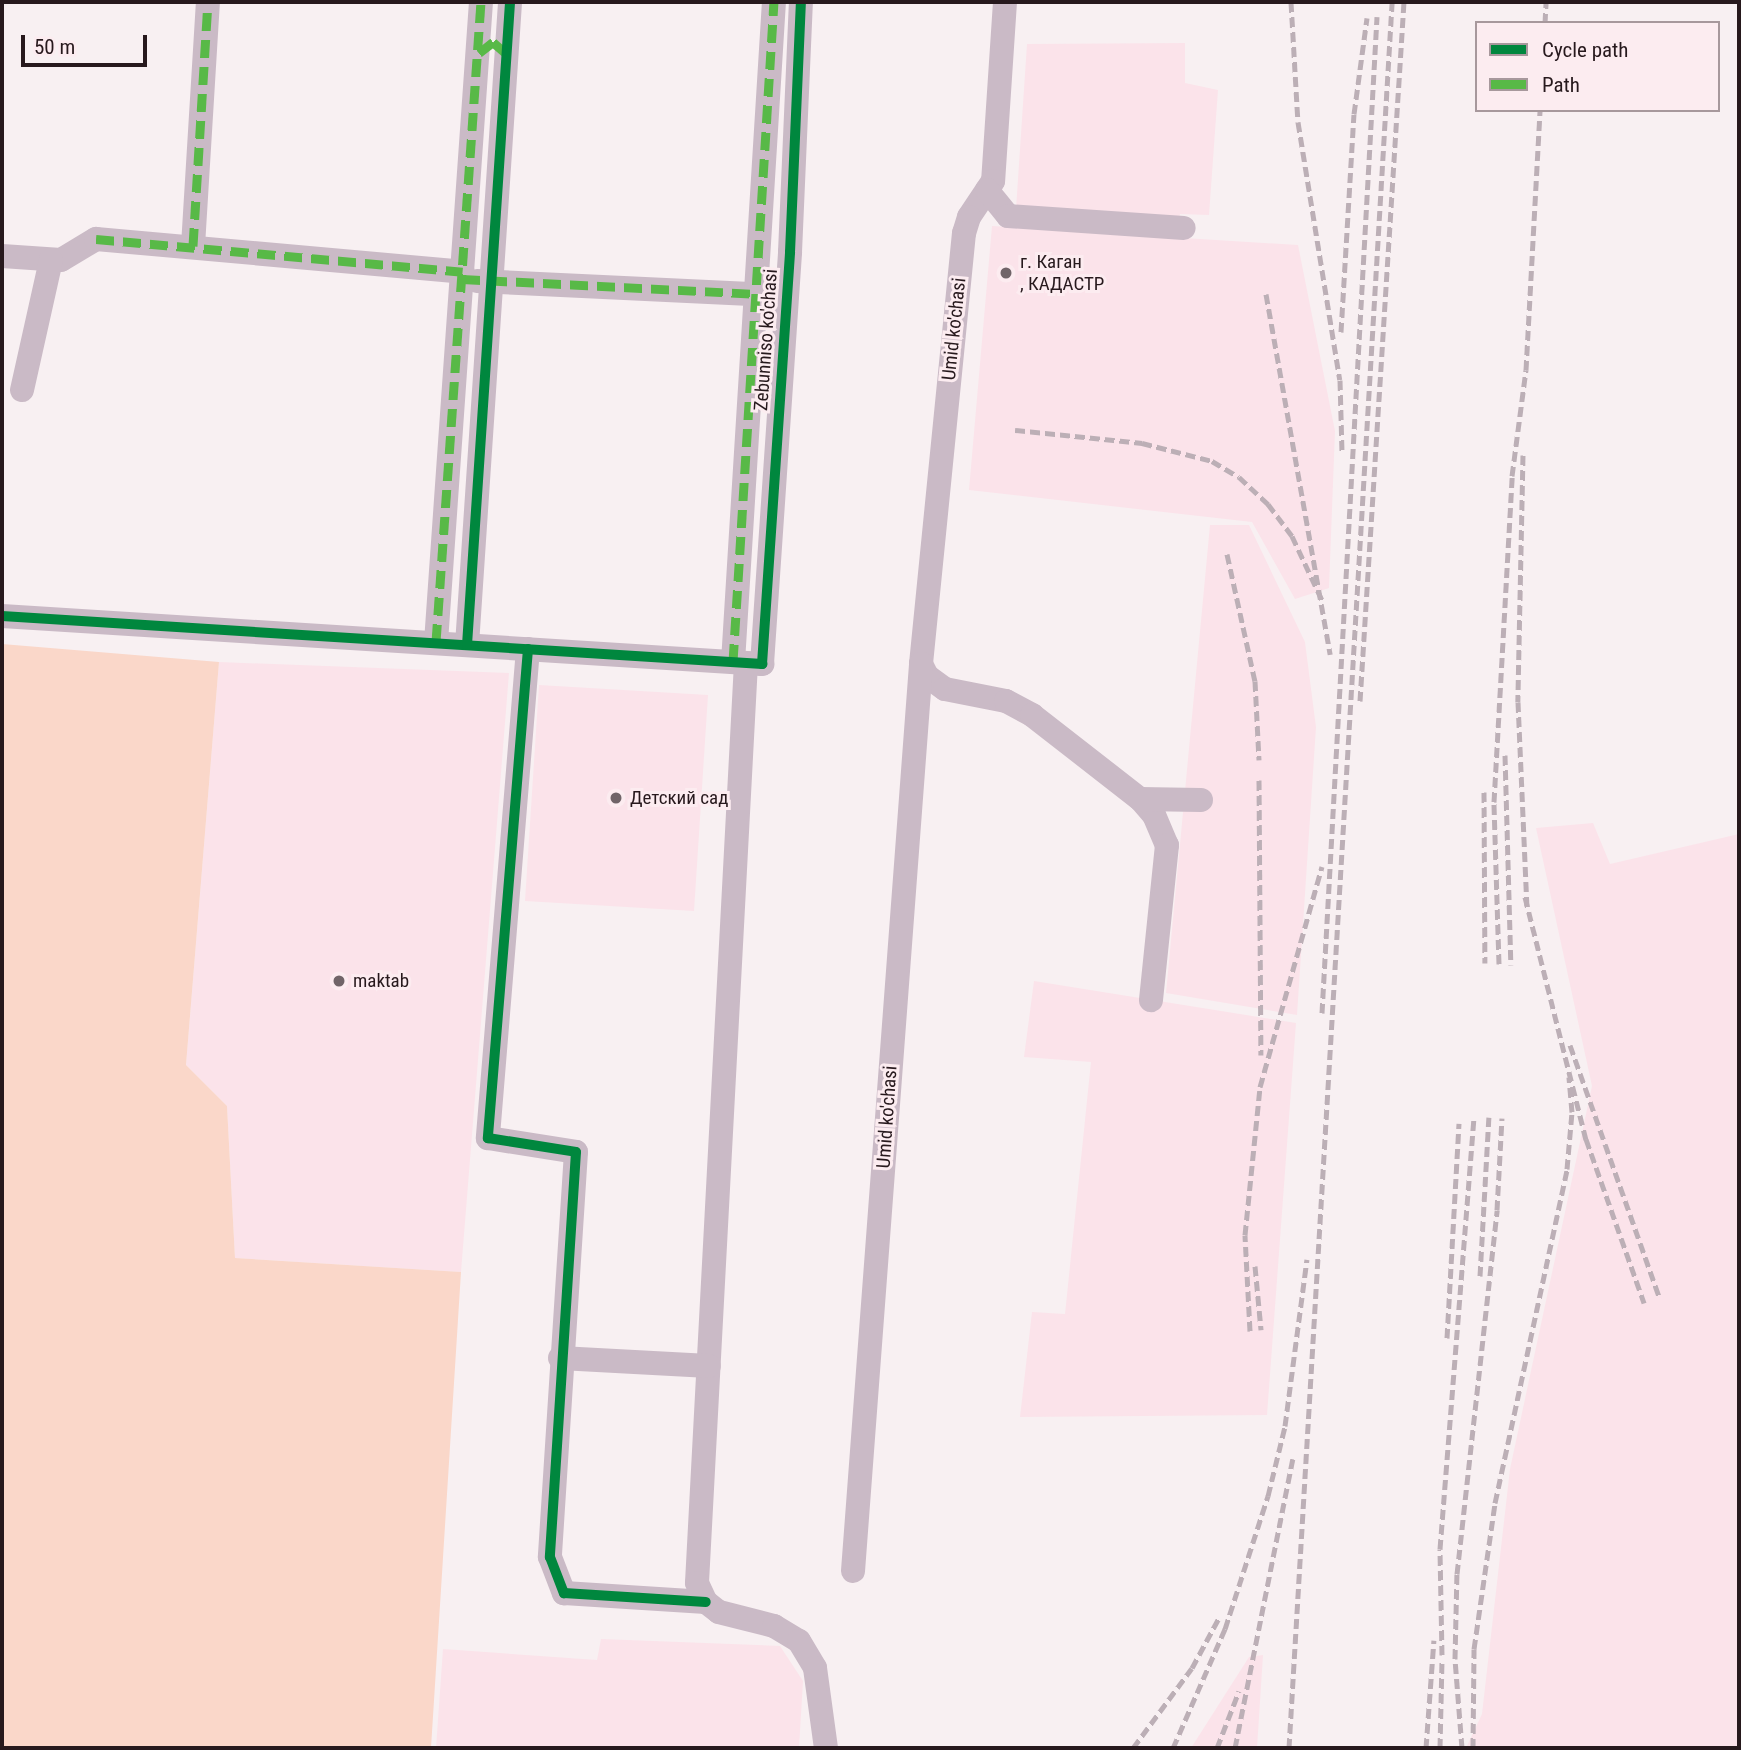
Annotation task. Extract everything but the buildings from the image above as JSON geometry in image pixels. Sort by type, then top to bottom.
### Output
[{"type":"street","points":[[193,246],[208,2]]},
{"type":"street","points":[[436,642],[481,2]]},
{"type":"street","points":[[467,645],[510,2]]},
{"type":"street","name":"Zebunniso ko'chasi","points":[[774,2],[756,294],[739,663],[762,664],[790,252],[801,2]]},
{"type":"street","name":"Umid ko'chasi","points":[[853,1571],[921,664],[964,233],[969,217],[993,181],[1005,2]]},
{"type":"street","points":[[479,53],[493,42],[507,54]]},
{"type":"street","points":[[988,190],[1009,216],[1184,228]]},
{"type":"street","points":[[2,256],[61,260],[96,239],[193,246],[463,276],[492,282],[756,294]]},
{"type":"street","points":[[22,390],[51,260]]},
{"type":"street","points":[[2,616],[739,663],[697,1583],[706,1602],[719,1612],[774,1626],[799,1641],[814,1668],[826,1748]]},
{"type":"street","points":[[528,649],[488,1138],[576,1152],[560,1358],[550,1557],[565,1593],[706,1602]]},
{"type":"street","points":[[921,664],[927,676],[945,689],[1006,701],[1032,715],[1140,799],[1158,822],[1167,845],[1151,1000]]},
{"type":"street","points":[[1140,799],[1201,800]]},
{"type":"street","points":[[560,1358],[709,1366]]},
{"type":"shaded area","points":[[1185,43],[1185,83],[1218,90],[1209,215],[1180,214],[1179,219],[1016,209],[1027,44]]},
{"type":"shaded area","points":[[992,226],[1298,245],[1335,431],[1329,588],[1295,599],[1252,522],[969,490]]},
{"type":"shaded area","points":[[1210,525],[1249,525],[1305,642],[1316,727],[1297,1015],[1166,993]]},
{"type":"shaded area","points":[[2,644],[219,662],[186,1065],[227,1106],[235,1258],[461,1272],[431,1748],[2,1748]]},
{"type":"shaded area","name":"maktab","points":[[219,662],[509,673],[461,1272],[235,1258],[227,1106],[186,1065]]},
{"type":"shaded area","name":"Детский сад","points":[[539,685],[708,695],[694,911],[525,901]]},
{"type":"shaded area","points":[[1593,823],[1610,864],[1739,834],[1739,1748],[1466,1748],[1482,1714],[1510,1469],[1592,1086],[1536,828]]},
{"type":"shaded area","points":[[1034,981],[1296,1023],[1267,1415],[1020,1417],[1032,1312],[1065,1314],[1091,1062],[1024,1057]]},
{"type":"shaded area","points":[[601,1639],[780,1646],[803,1681],[799,1748],[436,1748],[443,1649],[597,1660]]},
{"type":"shaded area","points":[[1263,1655],[1257,1748],[1191,1748],[1249,1657]]},
{"type":"railway","points":[[1291,2],[1298,122],[1340,380],[1342,453]]},
{"type":"railway","points":[[1289,1748],[1392,2]]},
{"type":"railway","points":[[1360,701],[1404,2]]},
{"type":"railway","points":[[1545,21],[1546,2]]},
{"type":"railway","points":[[1322,1013],[1377,17]]},
{"type":"railway","points":[[1341,332],[1354,114],[1367,18]]},
{"type":"railway","points":[[1499,964],[1494,802],[1512,476],[1526,370],[1540,112]]},
{"type":"railway","points":[[1266,294],[1330,654]]},
{"type":"railway","points":[[1015,430],[1142,443],[1212,461],[1239,477],[1268,504],[1292,536],[1322,600]]},
{"type":"railway","points":[[1523,455],[1518,702],[1527,906]]},
{"type":"railway","points":[[1227,554],[1255,681],[1259,760]]},
{"type":"railway","points":[[1505,755],[1511,965]]},
{"type":"railway","points":[[1259,780],[1261,1055]]},
{"type":"railway","points":[[1484,792],[1485,963]]},
{"type":"railway","points":[[1250,1331],[1245,1235],[1260,1087],[1322,867]]},
{"type":"railway","points":[[1525,897],[1586,1139],[1644,1303]]},
{"type":"railway","points":[[1570,1045],[1659,1296]]},
{"type":"railway","points":[[1473,1748],[1474,1649],[1495,1503],[1567,1169],[1572,1112],[1569,1077]]},
{"type":"railway","points":[[1442,1655],[1440,1549],[1474,1116]]},
{"type":"railway","points":[[1480,1276],[1489,1117]]},
{"type":"railway","points":[[1462,1748],[1455,1659],[1457,1574],[1497,1210],[1502,1118]]},
{"type":"railway","points":[[1447,1338],[1459,1123]]},
{"type":"railway","points":[[1173,1748],[1225,1629],[1268,1496],[1285,1426],[1307,1259]]},
{"type":"railway","points":[[1255,1266],[1261,1330]]},
{"type":"railway","points":[[1235,1748],[1293,1459]]},
{"type":"railway","points":[[1133,1748],[1192,1668],[1220,1616]]},
{"type":"railway","points":[[1426,1748],[1434,1640]]},
{"type":"railway","points":[[1440,1748],[1442,1661]]},
{"type":"railway","points":[[1217,1748],[1239,1691]]},
{"type":"marked path","points":[[193,246],[208,2]]},
{"type":"marked path","points":[[436,642],[481,2]]},
{"type":"marked path","points":[[733,662],[774,2]]},
{"type":"marked path","points":[[479,53],[493,42],[507,54]]},
{"type":"marked path","points":[[96,239],[463,272]]},
{"type":"marked path","points":[[462,279],[756,294]]},
{"type":"cycle path","points":[[467,645],[510,2]]},
{"type":"cycle path","points":[[2,616],[762,664],[790,252],[801,2]]},
{"type":"cycle path","points":[[528,649],[488,1138],[576,1152],[550,1557],[564,1593],[706,1602]]},
{"type":"place","name":"г. Каган , КАДАСТР","points":[[1006,273]]},
{"type":"place","name":"Детский сад","points":[[616,798]]},
{"type":"place","name":"maktab","points":[[339,981]]}]
